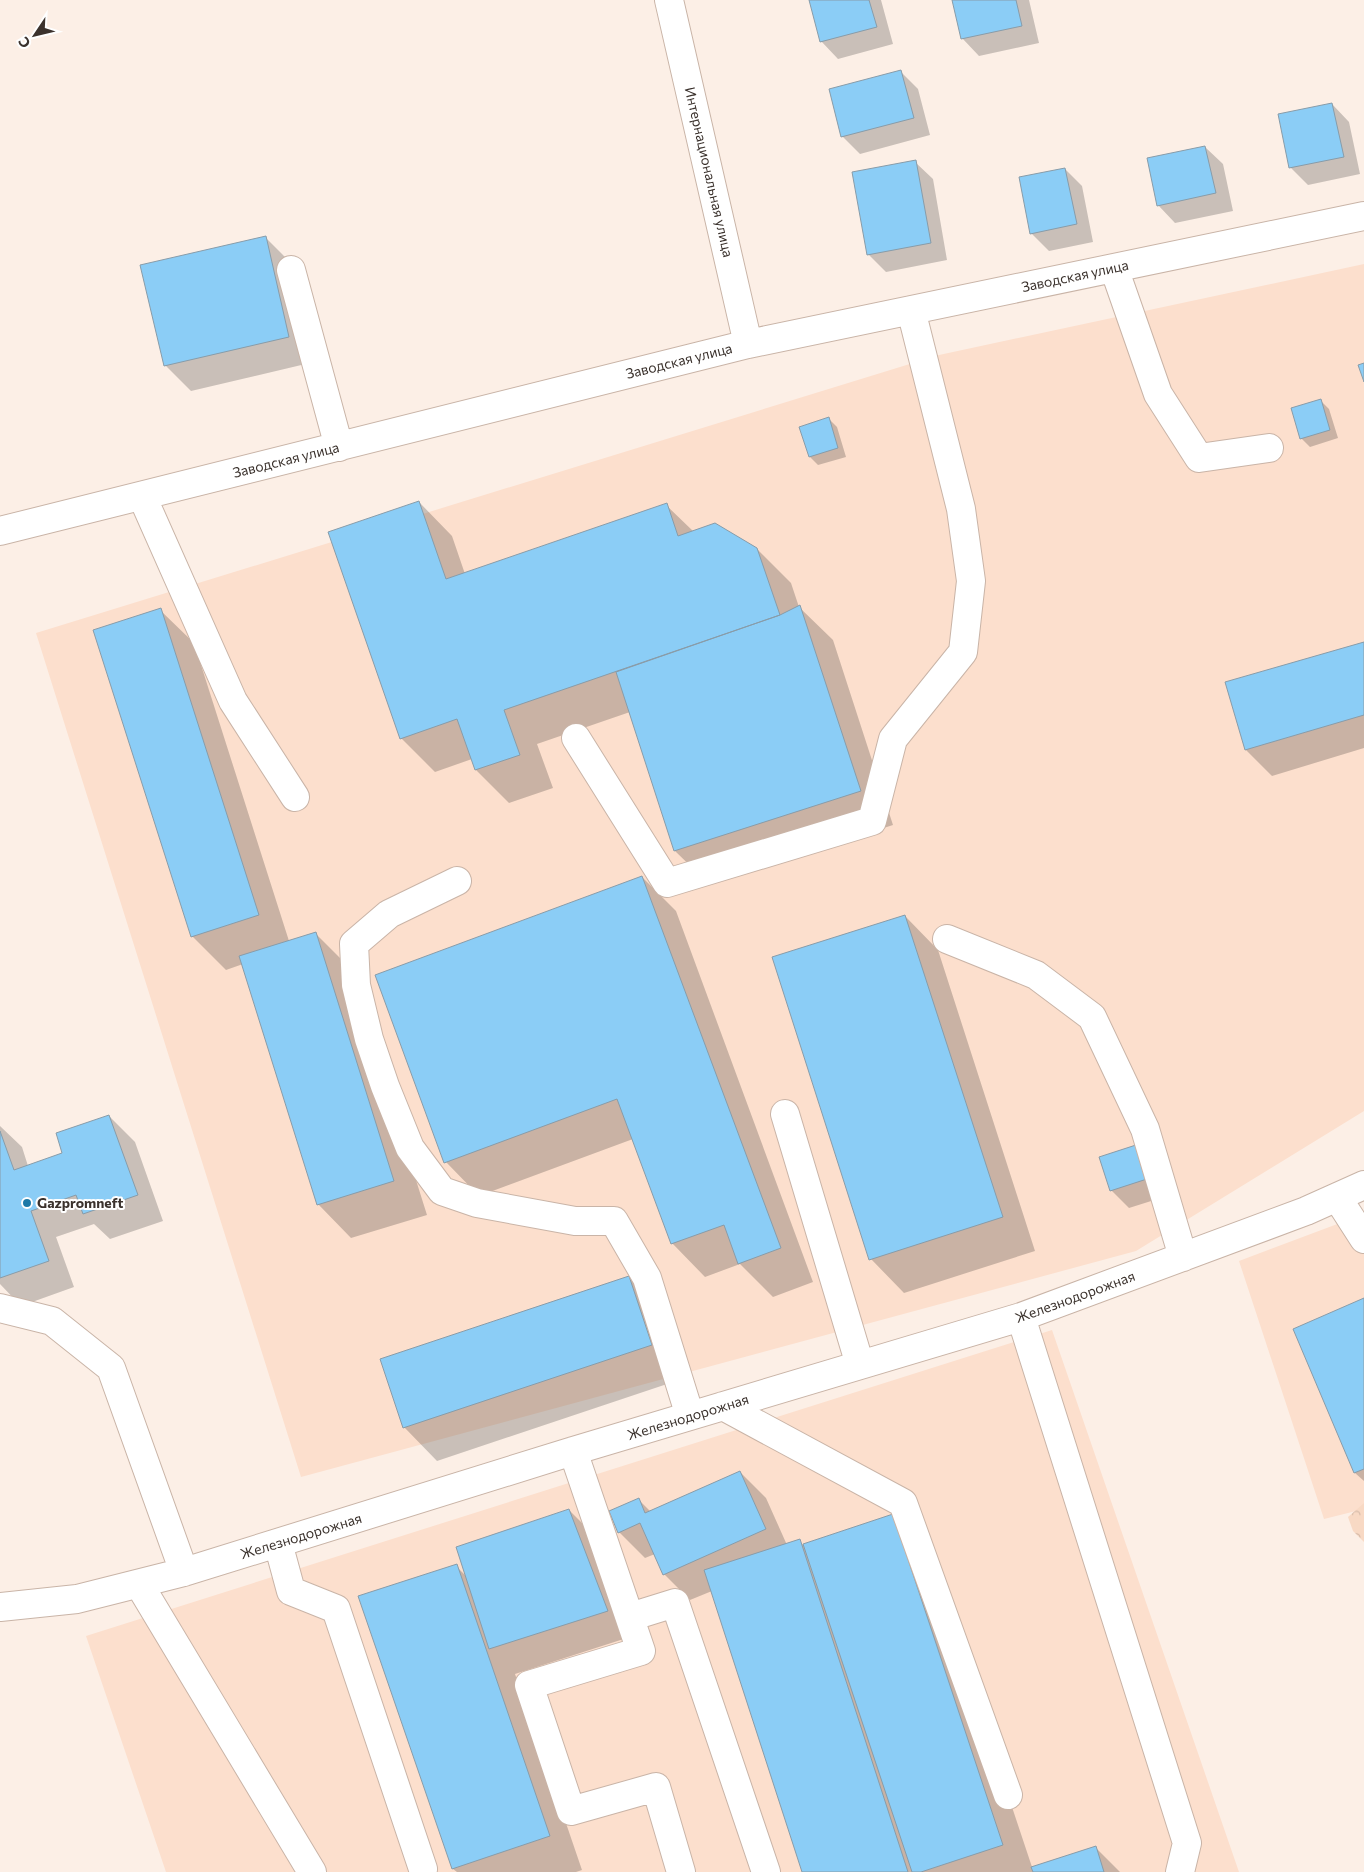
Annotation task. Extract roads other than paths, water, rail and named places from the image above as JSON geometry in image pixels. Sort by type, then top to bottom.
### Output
[{"type":"street","name":"Интернациональная улица","points":[[669,0],[748,344]]},
{"type":"street","name":"Заводская улица","points":[[0,531],[748,344],[1364,216]]},
{"type":"street","points":[[1114,268],[1158,394],[1199,458],[1269,448]]},
{"type":"street","points":[[291,270],[339,447]]},
{"type":"street","points":[[576,738],[667,883],[872,821],[893,739],[963,652],[971,581],[961,509],[911,310]]},
{"type":"street","points":[[142,496],[233,701],[295,797]]},
{"type":"street","points":[[457,881],[389,914],[354,944],[356,985],[368,1039],[410,1148],[442,1191],[477,1203],[575,1221],[614,1221],[647,1278],[690,1416]]},
{"type":"street","points":[[947,939],[1036,975],[1092,1017],[1145,1129],[1182,1257]]},
{"type":"street","points":[[785,1114],[860,1365]]},
{"type":"street","name":"Железнодорожная","points":[[0,1607],[77,1599],[184,1572],[573,1451],[1021,1317],[1182,1257],[1364,1185]]},
{"type":"street","points":[[1337,1197],[1364,1239]]},
{"type":"street","points":[[0,1308],[52,1321],[111,1368],[184,1572]]},
{"type":"street","points":[[1021,1317],[1187,1843],[1180,1872]]},
{"type":"street","points":[[724,1406],[903,1502],[1008,1795]]},
{"type":"street","points":[[573,1451],[641,1651],[529,1685],[571,1811],[656,1787],[682,1872]]},
{"type":"street","points":[[278,1543],[291,1591],[336,1609],[423,1869]]},
{"type":"street","points":[[139,1584],[312,1872]]},
{"type":"street","points":[[630,1617],[675,1603],[766,1872]]},
{"type":"place","name":"Gazpromneft","points":[[27,1203]]}]
